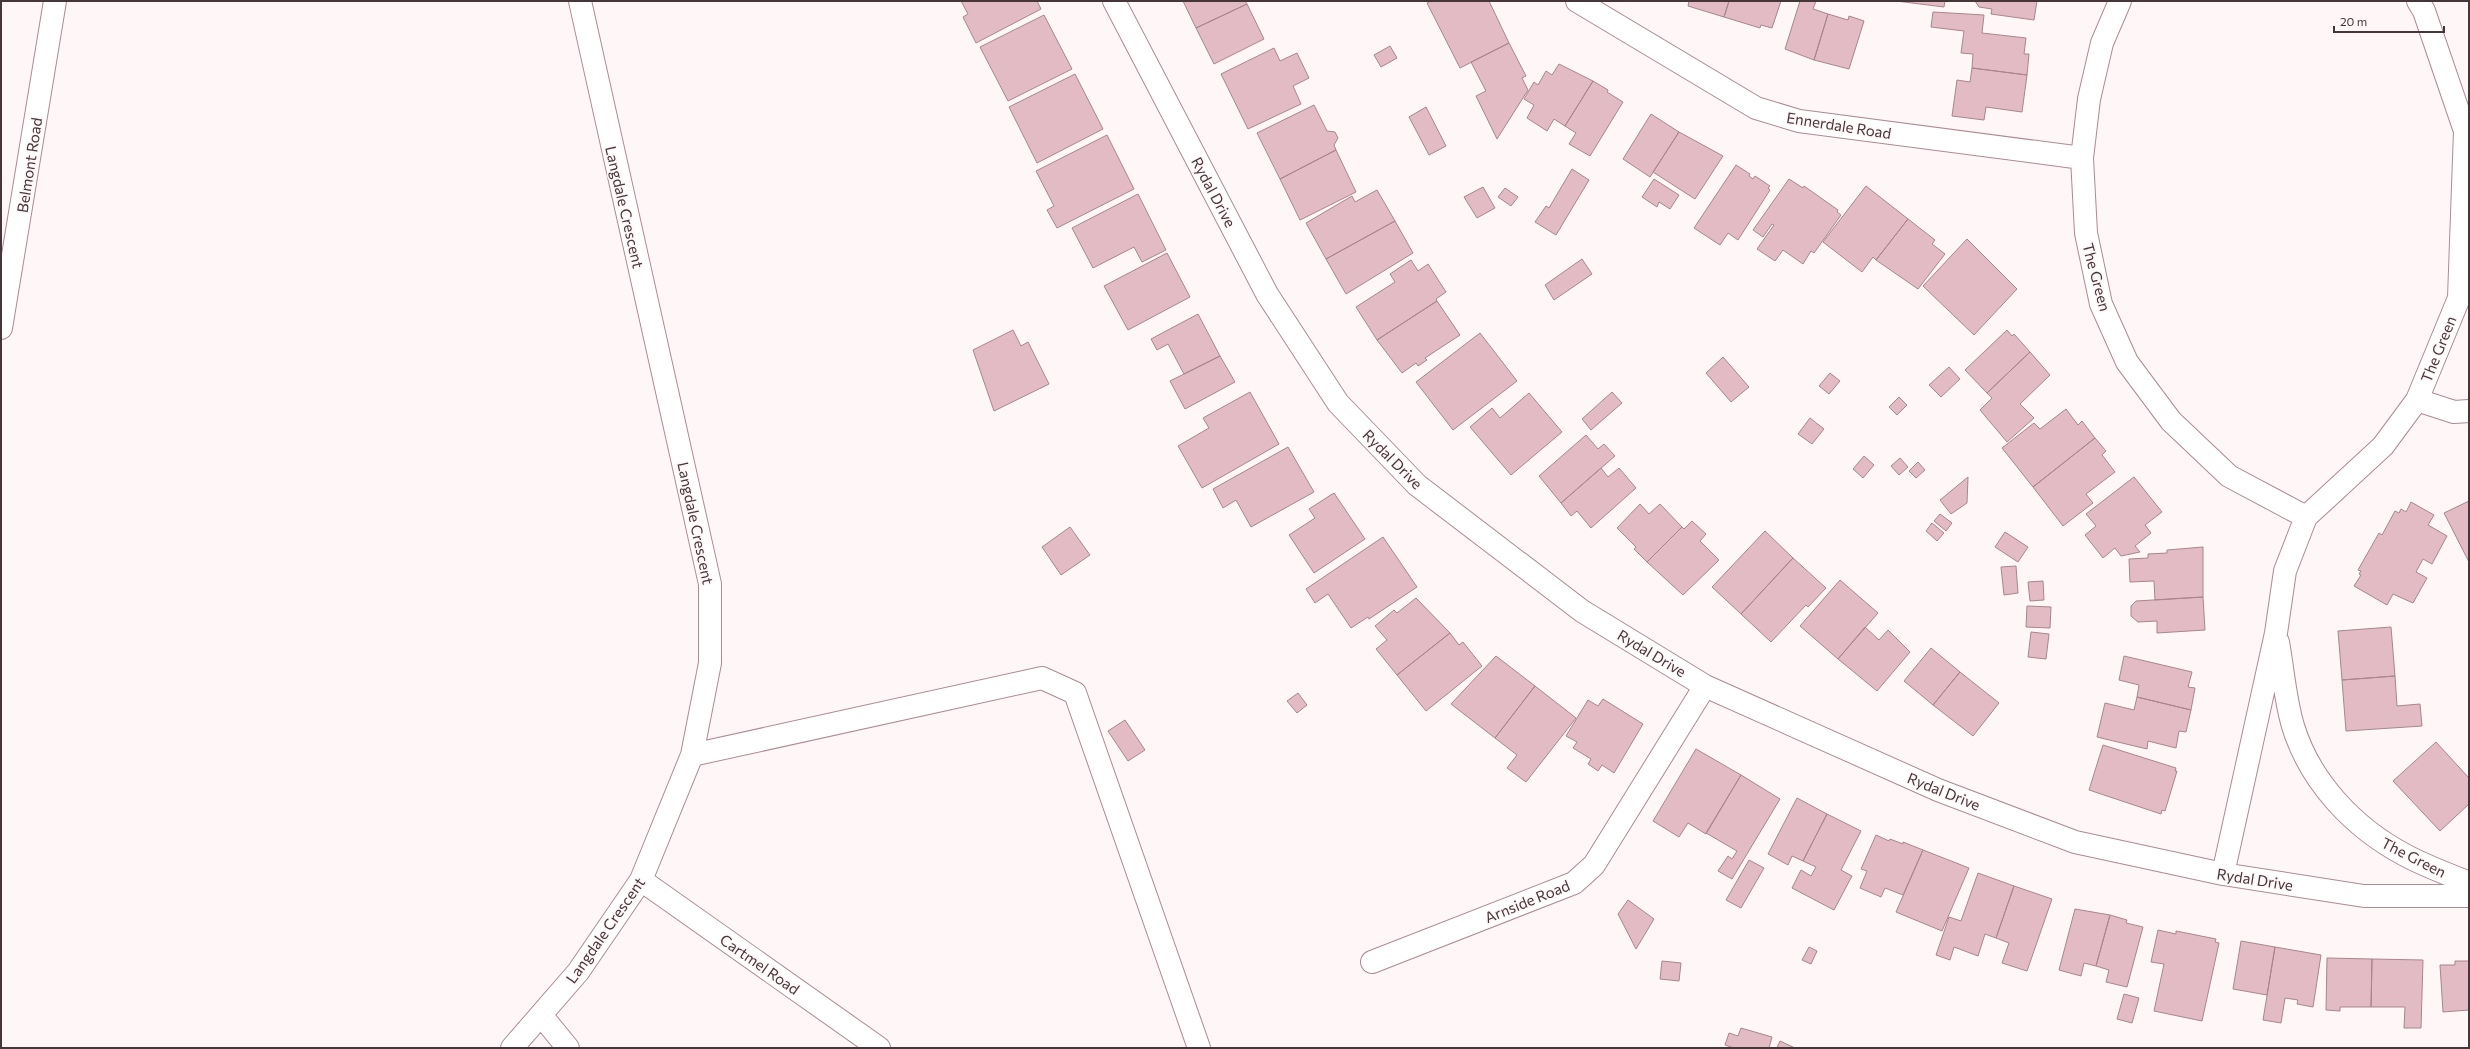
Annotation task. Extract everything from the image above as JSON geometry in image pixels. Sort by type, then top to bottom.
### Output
[{"type":"street","name":"Belmont Road","points":[[1,328],[55,1]]},
{"type":"street","name":"Langdale Crescent","points":[[512,1048],[578,972],[641,880],[692,755],[710,663],[710,584],[580,1]]},
{"type":"street","name":"Rydal Drive","points":[[1114,1],[1267,294],[1338,403],[1417,485],[1582,611],[1705,686],[1938,790],[2075,842],[2223,874],[2364,896],[2469,896]]},
{"type":"street","name":"Ennerdale Road","points":[[1577,1],[1756,108],[1799,121],[2082,158]]},
{"type":"street","name":"The Green","points":[[2120,1],[2100,50],[2089,99],[2082,158],[2086,233],[2100,296],[2127,362],[2171,421],[2229,476],[2306,517]]},
{"type":"street","name":"The Green","points":[[2223,874],[2276,633],[2285,572],[2306,517],[2383,446],[2417,400],[2459,298],[2465,131],[2424,11],[2418,1]]},
{"type":"street","points":[[2417,400],[2454,412],[2469,411]]},
{"type":"street","name":"The Green","points":[[2276,633],[2293,725],[2305,755],[2320,781],[2343,809],[2374,836],[2406,856],[2469,883]]},
{"type":"street","points":[[692,755],[1042,678],[1075,693],[1199,1048]]},
{"type":"street","name":"Arnside Road","points":[[1372,962],[1574,883],[1594,865],[1705,686]]},
{"type":"street","name":"Cartmel Road","points":[[641,880],[879,1048]]},
{"type":"street","points":[[541,1015],[568,1048]]},
{"type":"building","points":[[961,1],[1037,1],[1041,9],[976,43],[963,17],[968,14]]},
{"type":"building","points":[[1183,1],[1245,1],[1247,4],[1196,28]]},
{"type":"building","points":[[1431,1],[1489,1],[1509,43],[1460,68],[1427,3]]},
{"type":"building","points":[[1689,1],[1729,1],[1724,17],[1688,6]]},
{"type":"building","points":[[1729,1],[1781,1],[1772,28],[1761,25],[1760,28],[1724,17]]},
{"type":"building","points":[[1800,1],[1816,1],[1813,9],[1828,14],[1814,60],[1785,49]]},
{"type":"building","points":[[1896,1],[1945,1],[1944,7]]},
{"type":"building","points":[[1975,1],[2037,1],[2034,20],[1991,14],[1992,9],[1979,7]]},
{"type":"building","points":[[1247,4],[1264,39],[1214,64],[1196,28]]},
{"type":"building","points":[[1933,12],[1984,15],[1982,33],[2026,38],[2024,54],[2029,54],[2027,75],[1972,68],[1973,54],[1961,53],[1964,31],[1931,27]]},
{"type":"building","points":[[1828,14],[1848,20],[1849,16],[1864,21],[1849,69],[1814,60]]},
{"type":"building","points":[[1044,15],[1072,69],[1008,101],[980,47]]},
{"type":"building","points":[[1509,43],[1526,76],[1522,78],[1528,90],[1497,139],[1476,96],[1486,91],[1471,62]]},
{"type":"building","points":[[1390,46],[1397,58],[1381,67],[1374,55]]},
{"type":"building","points":[[1274,48],[1280,61],[1297,53],[1309,78],[1293,86],[1301,104],[1248,129],[1221,74]]},
{"type":"building","points":[[1559,64],[1593,81],[1565,126],[1554,119],[1547,131],[1527,118],[1534,105],[1524,99],[1534,82],[1538,85],[1546,71],[1552,75]]},
{"type":"building","points":[[1972,68],[2027,75],[2022,112],[1986,107],[1984,120],[1952,116],[1957,80],[1970,82]]},
{"type":"building","points":[[1075,74],[1103,129],[1037,163],[1009,107]]},
{"type":"building","points":[[1593,81],[1608,90],[1607,92],[1623,102],[1590,156],[1569,144],[1576,133],[1565,126]]},
{"type":"building","points":[[1314,105],[1327,131],[1335,132],[1338,138],[1334,145],[1336,150],[1280,179],[1257,133]]},
{"type":"building","points":[[1426,107],[1446,146],[1429,155],[1409,117]]},
{"type":"building","points":[[1651,114],[1679,132],[1650,177],[1623,159]]},
{"type":"building","points":[[1679,132],[1723,156],[1695,199],[1653,172]]},
{"type":"building","points":[[1107,135],[1134,189],[1057,228],[1047,210],[1054,206],[1036,171]]},
{"type":"building","points":[[1336,150],[1356,192],[1300,220],[1280,179]]},
{"type":"building","points":[[1736,165],[1750,174],[1749,176],[1753,179],[1755,176],[1770,186],[1768,188],[1770,190],[1738,240],[1728,233],[1720,245],[1694,228]]},
{"type":"building","points":[[1572,169],[1589,180],[1556,235],[1535,222],[1546,206],[1549,208]]},
{"type":"building","points":[[1654,179],[1679,195],[1670,209],[1659,202],[1657,207],[1642,197]]},
{"type":"building","points":[[1789,179],[1803,188],[1804,186],[1838,210],[1837,212],[1841,215],[1814,253],[1811,251],[1803,264],[1783,250],[1775,261],[1757,249],[1774,225],[1772,224],[1763,237],[1753,230]]},
{"type":"building","points":[[1866,186],[1908,219],[1876,260],[1873,257],[1862,272],[1823,242]]},
{"type":"building","points":[[1483,187],[1495,208],[1477,218],[1464,197]]},
{"type":"building","points":[[1505,188],[1518,197],[1511,206],[1498,197]]},
{"type":"building","points":[[1377,190],[1395,221],[1326,259],[1306,223],[1352,196],[1355,202]]},
{"type":"building","points":[[1138,194],[1166,250],[1142,262],[1134,247],[1093,268],[1072,228]]},
{"type":"building","points":[[1908,219],[1935,240],[1932,244],[1945,254],[1918,289],[1876,260]]},
{"type":"building","points":[[1395,221],[1413,253],[1346,294],[1326,259]]},
{"type":"building","points":[[1967,239],[2017,289],[1974,335],[1923,286]]},
{"type":"building","points":[[1167,253],[1190,297],[1128,330],[1104,286]]},
{"type":"building","points":[[1582,259],[1592,274],[1554,300],[1545,285]]},
{"type":"building","points":[[1411,260],[1418,271],[1428,264],[1446,292],[1436,299],[1437,301],[1377,340],[1356,307],[1395,282],[1390,274]]},
{"type":"building","points":[[1437,301],[1460,335],[1425,358],[1427,360],[1418,366],[1416,363],[1402,373],[1377,340]]},
{"type":"building","points":[[1198,314],[1220,356],[1184,374],[1168,344],[1157,350],[1151,339]]},
{"type":"building","points":[[1013,330],[1021,346],[1028,342],[1049,384],[994,411],[973,350]]},
{"type":"building","points":[[2007,330],[2012,336],[2014,334],[2030,352],[1987,393],[1965,370]]},
{"type":"building","points":[[1480,333],[1517,381],[1453,430],[1416,382]]},
{"type":"building","points":[[2030,352],[2050,375],[2020,404],[2034,418],[2007,442],[1980,410],[1992,398],[1987,393]]},
{"type":"building","points":[[1220,356],[1235,382],[1185,409],[1170,381]]},
{"type":"building","points":[[1723,357],[1749,387],[1731,402],[1706,373]]},
{"type":"building","points":[[1949,367],[1960,379],[1941,397],[1929,385]]},
{"type":"building","points":[[1830,373],[1840,381],[1829,394],[1819,386]]},
{"type":"building","points":[[1250,392],[1279,444],[1202,488],[1178,446],[1209,428],[1203,418]]},
{"type":"building","points":[[1612,392],[1622,403],[1591,430],[1582,419]]},
{"type":"building","points":[[1529,393],[1562,432],[1511,475],[1470,427],[1492,408],[1500,418]]},
{"type":"building","points":[[1899,397],[1907,405],[1897,415],[1889,407]]},
{"type":"building","points":[[2066,409],[2078,425],[2082,421],[2095,438],[2033,487],[2002,448],[2034,423],[2040,429]]},
{"type":"building","points":[[1810,418],[1824,429],[1812,444],[1798,434]]},
{"type":"building","points":[[1586,435],[1598,449],[1604,444],[1615,456],[1561,503],[1539,476]]},
{"type":"building","points":[[2095,438],[2106,451],[2102,455],[2115,472],[2086,494],[2093,503],[2063,526],[2033,487]]},
{"type":"building","points":[[1288,447],[1314,492],[1251,527],[1236,500],[1223,508],[1213,489]]},
{"type":"building","points":[[1864,456],[1874,465],[1863,478],[1853,469]]},
{"type":"building","points":[[1900,458],[1908,467],[1899,475],[1891,466]]},
{"type":"building","points":[[1918,462],[1925,470],[1916,478],[1909,471]]},
{"type":"building","points":[[1601,468],[1608,477],[1619,468],[1636,488],[1591,528],[1577,511],[1571,516],[1561,503]]},
{"type":"building","points":[[1968,477],[1967,503],[1951,514],[1940,500]]},
{"type":"building","points":[[2134,477],[2162,512],[2145,525],[2151,533],[2135,546],[2140,552],[2121,556],[2115,548],[2103,558],[2085,535],[2096,526],[2086,514]]},
{"type":"building","points":[[1334,493],[1365,539],[1314,573],[1289,535],[1315,518],[1309,509]]},
{"type":"building","points":[[2469,501],[2469,562],[2444,513]]},
{"type":"building","points":[[2411,502],[2434,515],[2428,525],[2447,536],[2432,564],[2423,559],[2416,572],[2427,578],[2413,603],[2393,594],[2387,605],[2354,586],[2361,575],[2359,574],[2361,571],[2358,570],[2379,533],[2382,535],[2395,511],[2399,513],[2401,509],[2406,512]]},
{"type":"building","points":[[1640,504],[1649,514],[1660,504],[1682,527],[1647,562],[1634,549],[1636,547],[1617,528]]},
{"type":"building","points":[[1940,514],[1952,523],[1946,531],[1934,521]]},
{"type":"building","points":[[1692,521],[1706,534],[1700,541],[1719,560],[1683,595],[1647,562],[1682,527],[1684,529]]},
{"type":"building","points":[[1932,523],[1944,533],[1937,541],[1926,531]]},
{"type":"building","points":[[1070,527],[1090,555],[1061,575],[1042,547]]},
{"type":"building","points":[[1765,531],[1793,558],[1741,614],[1712,587]]},
{"type":"building","points":[[2005,532],[2028,547],[2018,562],[1995,547]]},
{"type":"building","points":[[1383,537],[1417,587],[1369,619],[1368,617],[1351,628],[1328,594],[1315,603],[1306,589]]},
{"type":"building","points":[[2203,547],[2203,597],[2155,600],[2154,581],[2130,582],[2129,559],[2148,558],[2148,554],[2167,553],[2167,550]]},
{"type":"building","points":[[1793,558],[1826,588],[1808,607],[1806,605],[1771,642],[1741,614]]},
{"type":"building","points":[[2016,566],[2018,593],[2004,595],[2001,567]]},
{"type":"building","points":[[1840,580],[1878,613],[1838,659],[1800,626]]},
{"type":"building","points":[[2043,581],[2044,600],[2030,601],[2028,582]]},
{"type":"building","points":[[2203,597],[2205,630],[2157,633],[2157,621],[2138,622],[2131,616],[2131,606],[2136,601]]},
{"type":"building","points":[[1416,598],[1450,633],[1397,675],[1376,649],[1387,640],[1375,626],[1394,610],[1397,613]]},
{"type":"building","points":[[2027,606],[2051,607],[2050,628],[2026,627]]},
{"type":"building","points":[[1865,627],[1879,640],[1888,630],[1910,652],[1877,691],[1838,659]]},
{"type":"building","points":[[2391,627],[2395,676],[2342,680],[2338,631]]},
{"type":"building","points":[[2031,632],[2049,634],[2046,659],[2028,657]]},
{"type":"building","points":[[1450,633],[1459,645],[1463,642],[1482,666],[1426,711],[1397,675]]},
{"type":"building","points":[[1931,648],[1960,672],[1933,705],[1904,681]]},
{"type":"building","points":[[1496,656],[1535,686],[1495,738],[1451,704]]},
{"type":"building","points":[[2124,656],[2192,672],[2188,687],[2195,688],[2191,710],[2137,697],[2139,685],[2119,680]]},
{"type":"building","points":[[1960,672],[1999,703],[1973,736],[1933,705]]},
{"type":"building","points":[[2395,676],[2397,706],[2420,704],[2422,726],[2346,731],[2342,680]]},
{"type":"building","points":[[1535,686],[1576,718],[1526,782],[1507,768],[1517,755],[1495,738]]},
{"type":"building","points":[[1298,693],[1307,705],[1297,713],[1287,701]]},
{"type":"building","points":[[2137,697],[2191,710],[2186,732],[2179,731],[2176,748],[2148,741],[2147,749],[2097,737],[2105,703],[2134,710]]},
{"type":"building","points":[[1603,699],[1643,724],[1614,773],[1602,765],[1598,771],[1588,764],[1591,759],[1573,748],[1577,742],[1566,736],[1588,700],[1598,706]]},
{"type":"building","points":[[1125,720],[1145,750],[1128,761],[1108,731]]},
{"type":"building","points":[[2436,742],[2469,778],[2469,804],[2440,831],[2393,781]]},
{"type":"building","points":[[2103,745],[2176,768],[2175,771],[2177,771],[2165,811],[2162,810],[2161,814],[2089,790]]},
{"type":"building","points":[[1696,749],[1741,775],[1706,834],[1688,823],[1679,837],[1653,821]]},
{"type":"building","points":[[1741,775],[1780,799],[1732,879],[1718,871],[1728,856],[1732,859],[1737,851],[1706,833]]},
{"type":"building","points":[[1797,798],[1827,814],[1803,861],[1792,856],[1788,865],[1768,854]]},
{"type":"building","points":[[1827,814],[1861,831],[1841,870],[1852,876],[1834,910],[1792,888],[1801,870],[1811,876],[1816,867],[1803,861]]},
{"type":"building","points":[[1876,835],[1889,841],[1890,839],[1903,844],[1903,842],[1923,850],[1903,895],[1885,888],[1881,897],[1860,888],[1867,871],[1861,869]]},
{"type":"building","points":[[1923,850],[1969,868],[1942,931],[1896,912]]},
{"type":"building","points":[[1749,860],[1764,868],[1741,908],[1726,900]]},
{"type":"building","points":[[1978,873],[2014,886],[1996,938],[1985,934],[1978,956],[1954,947],[1950,960],[1936,955],[1949,917],[1961,921]]},
{"type":"building","points":[[2014,886],[2052,899],[2027,971],[2002,963],[2009,943],[1996,938]]},
{"type":"building","points":[[1628,900],[1654,919],[1636,949],[1618,914]]},
{"type":"building","points":[[2075,909],[2110,915],[2096,966],[2084,963],[2081,976],[2059,970]]},
{"type":"building","points":[[2110,915],[2127,920],[2126,923],[2143,927],[2127,987],[2106,982],[2109,970],[2096,966]]},
{"type":"building","points":[[2158,930],[2176,934],[2176,931],[2216,939],[2215,942],[2219,943],[2202,1021],[2154,1011],[2164,964],[2151,962]]},
{"type":"building","points":[[2241,941],[2275,947],[2267,995],[2233,989]]},
{"type":"building","points":[[1809,947],[1817,951],[1811,964],[1802,960]]},
{"type":"building","points":[[2275,947],[2321,955],[2313,1007],[2297,1004],[2298,1000],[2285,998],[2281,1023],[2263,1020]]},
{"type":"building","points":[[2327,958],[2372,959],[2371,1007],[2340,1007],[2340,1011],[2326,1010]]},
{"type":"building","points":[[2372,959],[2423,960],[2421,1028],[2404,1028],[2405,1007],[2371,1007]]},
{"type":"building","points":[[1662,961],[1681,963],[1679,981],[1660,979]]},
{"type":"building","points":[[2455,961],[2469,961],[2469,1010],[2443,1012],[2440,965],[2455,965]]},
{"type":"building","points":[[2124,994],[2139,998],[2132,1023],[2117,1019]]},
{"type":"building","points":[[1741,1028],[1772,1037],[1769,1048],[1734,1048],[1725,1045],[1729,1033],[1738,1036]]},
{"type":"building","points":[[1780,1041],[1795,1048],[1777,1048]]}]
